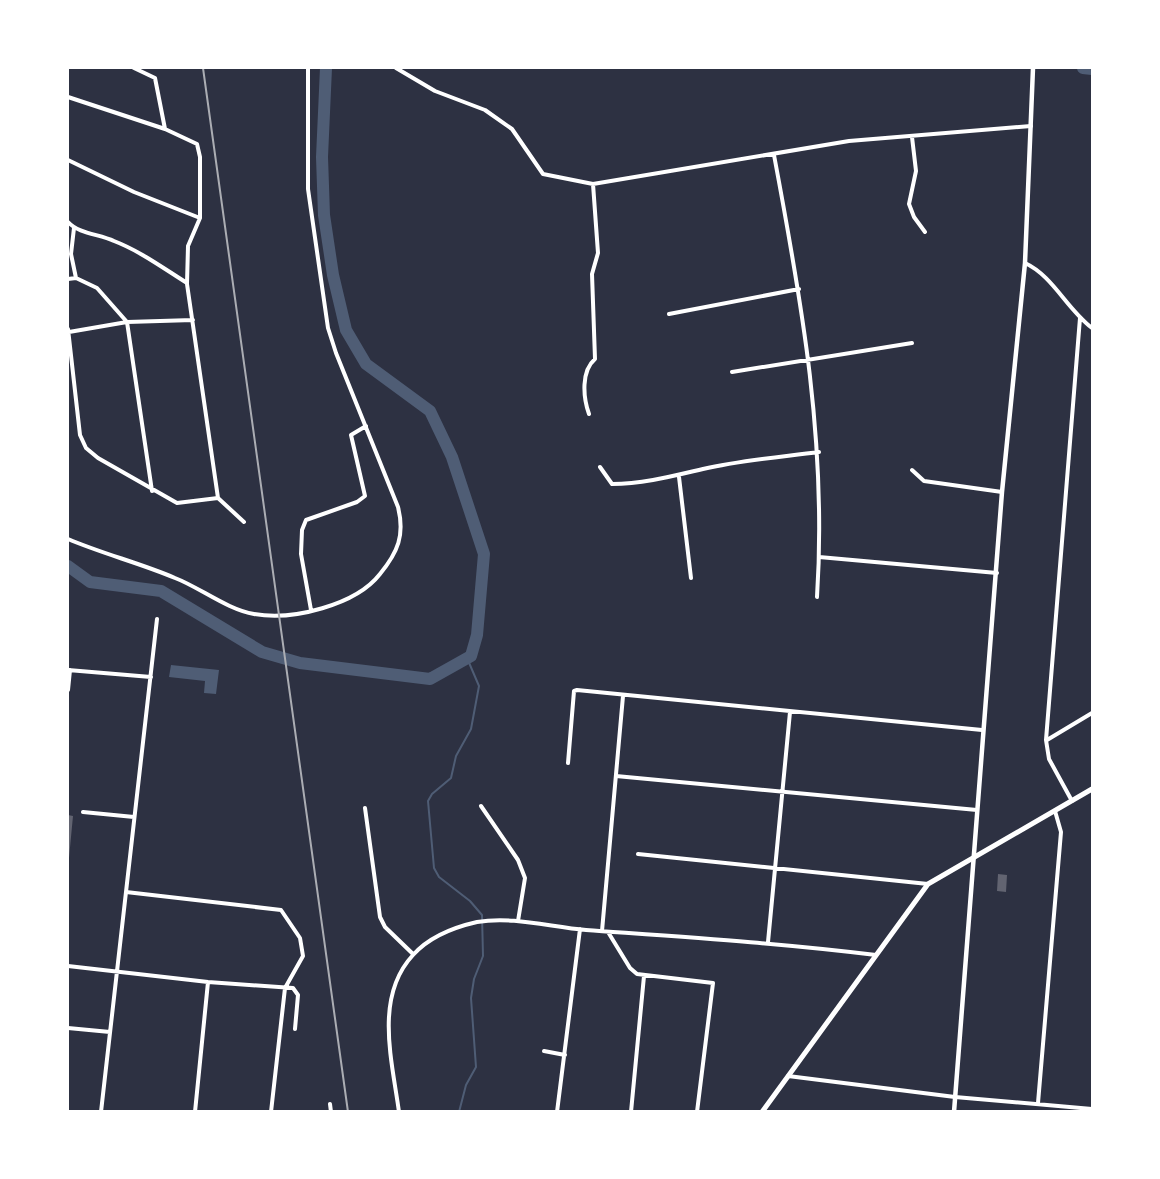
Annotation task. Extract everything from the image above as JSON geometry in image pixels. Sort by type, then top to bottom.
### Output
[{"type":"main road","points":[[762,1112],[928,884],[1092,789]]},
{"type":"street","points":[[134,68],[155,78],[165,129]]},
{"type":"street","points":[[68,539],[176,578],[253,614],[311,610],[348,600],[364,590],[392,559],[403,528],[398,507],[328,328],[308,189],[308,68]]},
{"type":"street","points":[[396,68],[435,91],[485,110],[512,129],[543,174],[593,184],[849,141],[1031,126]]},
{"type":"street","points":[[954,1112],[982,730],[997,573],[1002,492],[1025,263],[1033,68]]},
{"type":"street","points":[[68,98],[165,129],[197,144],[200,157],[200,218],[188,246],[187,284],[218,498],[244,522]]},
{"type":"street","points":[[912,137],[916,171],[909,204],[914,217],[926,231]]},
{"type":"street","points":[[774,155],[800,289],[819,452],[817,597]]},
{"type":"street","points":[[68,160],[134,192],[200,218]]},
{"type":"street","points":[[590,414],[585,381],[590,364],[595,359],[592,274],[598,253],[593,184]]},
{"type":"street","points":[[68,222],[74,228],[114,240],[151,259],[187,284]]},
{"type":"street","points":[[74,228],[71,254],[76,278]]},
{"type":"street","points":[[1025,263],[1046,276],[1080,318],[1092,327]]},
{"type":"street","points":[[68,279],[76,278],[97,288],[127,322],[152,491]]},
{"type":"street","points":[[669,314],[800,289]]},
{"type":"street","points":[[1072,801],[1049,759],[1046,741],[1080,318]]},
{"type":"street","points":[[194,320],[127,322],[68,331],[80,435],[86,448],[152,491],[177,503],[218,498]]},
{"type":"street","points":[[732,372],[912,343]]},
{"type":"street","points":[[311,610],[302,569],[302,530],[306,520],[357,502],[365,496],[351,435],[366,426]]},
{"type":"street","points":[[600,466],[612,484],[679,477],[703,469],[819,452]]},
{"type":"street","points":[[912,470],[924,481],[1002,492]]},
{"type":"street","points":[[679,477],[691,578]]},
{"type":"street","points":[[819,557],[997,573]]},
{"type":"street","points":[[101,1112],[157,619]]},
{"type":"street","points":[[68,690],[69,670],[151,677]]},
{"type":"street","points":[[568,764],[574,692],[982,730]]},
{"type":"street","points":[[602,931],[623,696]]},
{"type":"street","points":[[768,942],[789,712]]},
{"type":"street","points":[[1046,741],[1092,713]]},
{"type":"street","points":[[616,776],[977,810]]},
{"type":"street","points":[[482,806],[518,860],[525,878],[518,921]]},
{"type":"street","points":[[365,808],[380,917],[385,927],[413,954]]},
{"type":"street","points":[[1038,1103],[1061,832],[1060,821],[1055,811]]},
{"type":"street","points":[[82,812],[134,817]]},
{"type":"street","points":[[638,854],[775,870],[928,884]]},
{"type":"street","points":[[126,892],[281,910],[293,925],[302,947],[303,956],[285,988],[271,1112]]},
{"type":"street","points":[[399,1112],[388,1016],[391,993],[413,954],[452,929],[478,922],[518,921],[602,931],[768,942],[877,955]]},
{"type":"street","points":[[557,1112],[580,929]]},
{"type":"street","points":[[608,931],[630,968],[644,976],[713,983],[697,1112]]},
{"type":"street","points":[[68,966],[208,982],[293,988],[298,995],[295,1029]]},
{"type":"street","points":[[630,1112],[644,976]]},
{"type":"street","points":[[195,1112],[208,982]]},
{"type":"street","points":[[68,1028],[110,1032]]},
{"type":"street","points":[[544,1051],[565,1055]]},
{"type":"street","points":[[788,1076],[955,1097],[1092,1109]]},
{"type":"street","points":[[330,1104],[331,1112]]},
{"type":"street","points":[[1046,1112],[1047,1105]]},
{"type":"water","points":[[171,665],[219,670],[216,694],[204,693],[205,681],[169,677]]},
{"type":"building","points":[[68,815],[73,816],[69,858],[68,858]]},
{"type":"building","points":[[998,874],[1007,875],[1006,892],[997,891]]},
{"type":"waterway","points":[[68,566],[90,582],[161,591],[262,652],[300,663],[430,679],[471,656],[477,635],[484,554],[452,457],[430,411],[366,364],[346,330],[333,275],[324,215],[322,157],[326,68]]},
{"type":"waterway","points":[[1083,68],[1092,69]]},
{"type":"waterway","points":[[459,1112],[466,1085],[476,1067],[471,998],[474,979],[483,956],[482,915],[470,901],[439,877],[434,868],[428,801],[432,794],[451,778],[456,756],[471,729],[479,686],[467,658]]},
{"type":"railway","points":[[203,68],[348,1112]]}]
